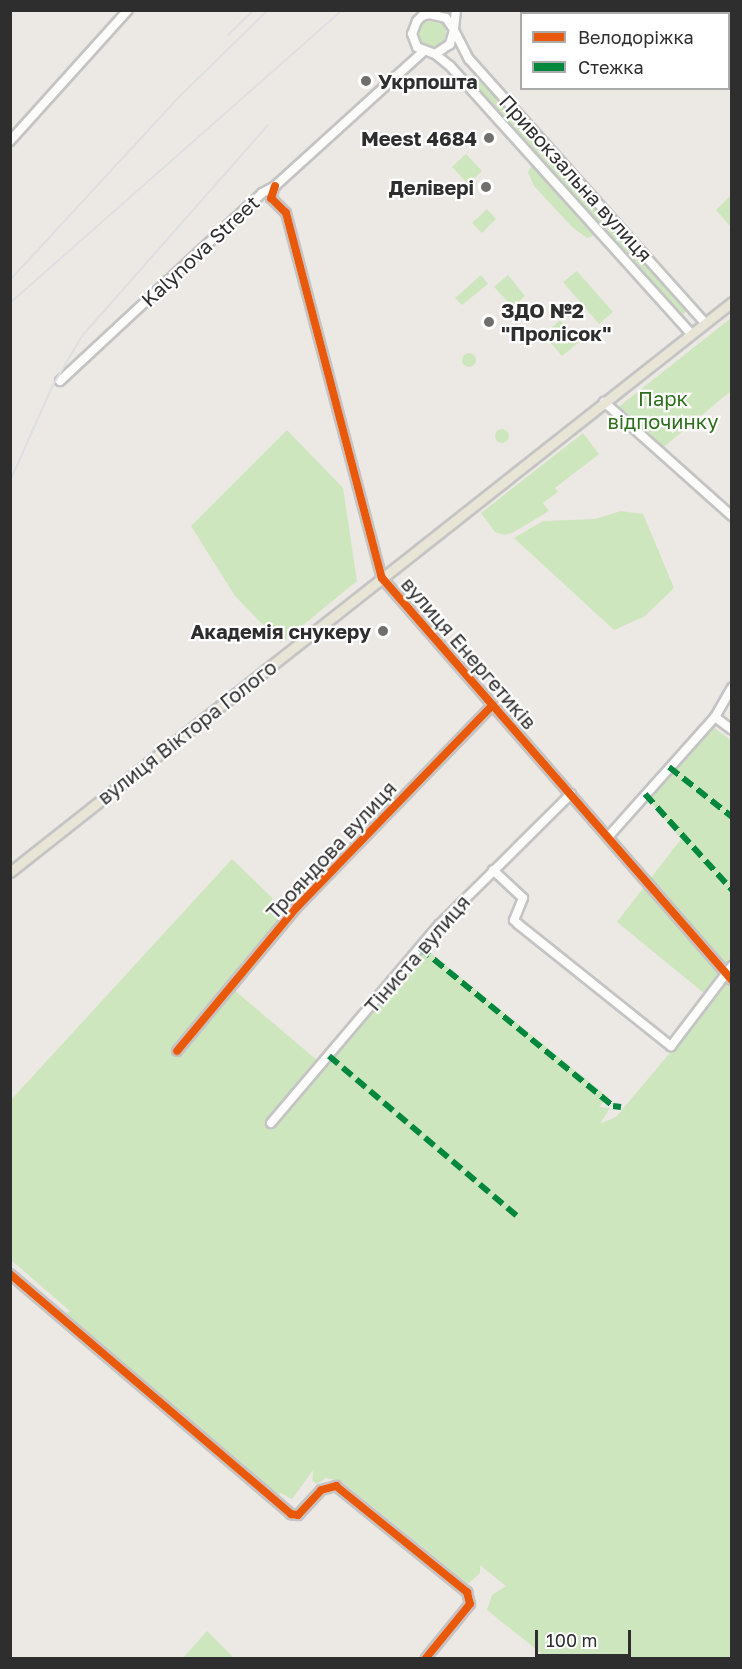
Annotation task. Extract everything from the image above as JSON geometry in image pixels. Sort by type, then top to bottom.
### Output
[{"type":"main road","name":"вулиця Віктора Голого","points":[[10,872],[732,302]]},
{"type":"street","points":[[10,141],[128,10]]},
{"type":"street","points":[[435,54],[450,44],[456,10]]},
{"type":"street","points":[[454,30],[446,18],[433,12],[417,21],[412,34],[423,52],[435,54],[450,66],[691,334]]},
{"type":"street","name":"Привокзальна вулиця","points":[[454,30],[477,69],[705,323]]},
{"type":"street","name":"Kalynova Street","points":[[60,381],[262,193],[275,186],[423,52]]},
{"type":"street","name":"вулиця Енергетиків","points":[[275,186],[271,198],[286,213],[382,578],[729,977]]},
{"type":"street","points":[[604,402],[732,516]]},
{"type":"street","points":[[608,837],[715,717],[732,687]]},
{"type":"street","name":"Трояндова вулиця","points":[[177,1051],[297,907],[493,705]]},
{"type":"street","points":[[715,717],[732,730]]},
{"type":"street","name":"Тіниста вулиця","points":[[272,1123],[439,925],[572,794]]},
{"type":"street","points":[[493,870],[523,898],[514,920],[518,924],[671,1046],[729,977],[732,966]]},
{"type":"street","points":[[10,1274],[291,1514],[298,1515],[321,1490],[336,1486],[467,1592],[470,1604],[426,1659]]},
{"type":"green space","points":[[432,19],[442,23],[446,33],[442,43],[432,47],[422,43],[418,33],[422,23]]},
{"type":"green space","points":[[477,74],[688,310],[680,317],[468,80]]},
{"type":"green space","points":[[466,154],[482,171],[468,184],[452,167]]},
{"type":"green space","points":[[532,165],[597,234],[587,238],[572,227],[534,186],[528,172]]},
{"type":"green space","points":[[731,195],[731,227],[716,210]]},
{"type":"green space","points":[[487,209],[496,219],[482,233],[472,223]]},
{"type":"green space","points":[[577,271],[613,312],[599,324],[563,282]]},
{"type":"green space","points":[[481,275],[488,284],[462,305],[455,298]]},
{"type":"green space","points":[[508,275],[525,296],[513,307],[494,287]]},
{"type":"green space","name":"Парк відпочинку","points":[[731,318],[731,391],[660,450],[616,409]]},
{"type":"green space","points":[[560,320],[579,342],[562,356],[544,335]]},
{"type":"green space","points":[[466,353],[472,353],[476,360],[472,367],[466,367],[462,363],[462,357]]},
{"type":"green space","points":[[499,429],[505,429],[509,436],[505,443],[499,443],[495,439],[495,433]]},
{"type":"green space","points":[[287,430],[343,488],[357,581],[281,643],[235,596],[191,526]]},
{"type":"green space","points":[[583,433],[599,454],[555,488],[558,492],[543,503],[549,511],[514,532],[505,535],[495,532],[481,513]]},
{"type":"green space","points":[[621,511],[643,514],[674,588],[645,616],[614,630],[514,538],[543,521],[595,519]]},
{"type":"green space","points":[[713,727],[732,741],[731,1658],[547,1658],[487,1610],[492,1595],[506,1586],[480,1565],[480,1573],[468,1584],[341,1481],[326,1478],[317,1484],[312,1480],[314,1469],[292,1499],[280,1493],[277,1500],[68,1321],[66,1314],[70,1311],[11,1260],[10,1101],[232,859],[293,918],[233,989],[318,1061],[417,942],[608,1097],[599,1107],[610,1108],[600,1124],[616,1117],[711,1004],[705,994],[617,922],[681,839],[648,799]]},
{"type":"green space","points":[[207,1631],[234,1658],[183,1658]]},
{"type":"railway","points":[[228,35],[254,10]]},
{"type":"railway","points":[[10,280],[176,100],[268,10]]},
{"type":"railway","points":[[10,303],[342,10]]},
{"type":"railway","points":[[10,481],[53,385],[82,336],[268,125]]},
{"type":"marked path","points":[[669,767],[732,817]]},
{"type":"marked path","points":[[645,794],[732,890]]},
{"type":"marked path","points":[[420,948],[613,1106],[621,1107]]},
{"type":"marked path","points":[[329,1056],[518,1217]]},
{"type":"cycle path","points":[[275,186],[271,198],[286,213],[382,578],[732,980]]},
{"type":"cycle path","points":[[177,1051],[297,907],[493,705]]},
{"type":"cycle path","points":[[10,1274],[291,1514],[298,1515],[321,1490],[336,1486],[467,1592],[470,1604],[426,1658]]},
{"type":"place","name":"Укрпошта","points":[[366,81]]},
{"type":"place","name":"Meest 4684","points":[[489,138]]},
{"type":"place","name":"Делівері","points":[[486,187]]},
{"type":"place","name":"ЗДО №2 \"Пролісок\"","points":[[489,322]]},
{"type":"place","name":"Академія снукеру","points":[[383,631]]}]
